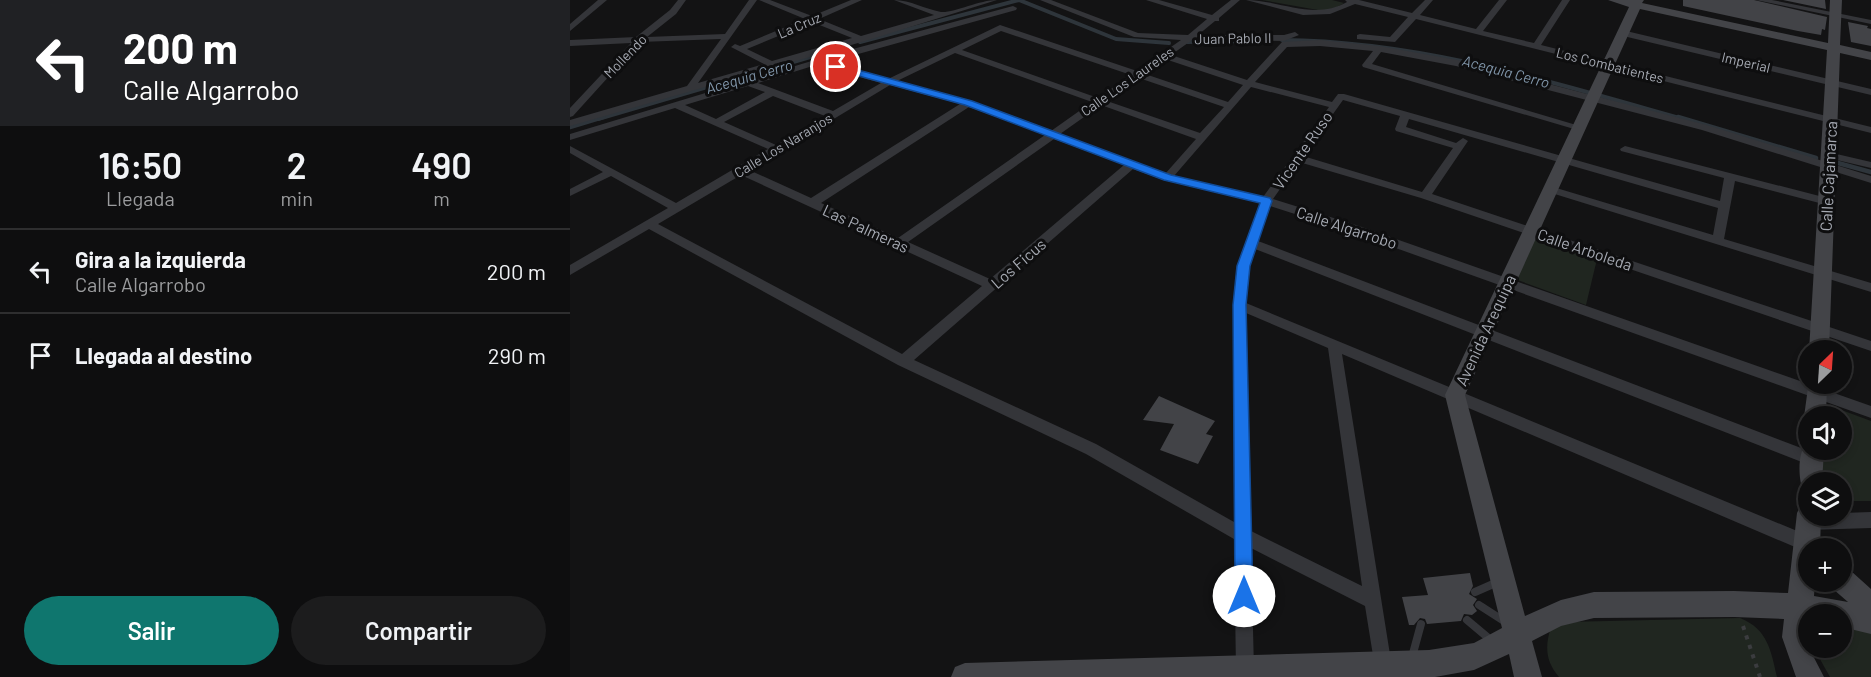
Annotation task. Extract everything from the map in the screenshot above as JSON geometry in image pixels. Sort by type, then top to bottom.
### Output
[{"type":"street","points":[[570,28],[603,0]]},
{"type":"street","name":"Mollendo","points":[[570,114],[638,40],[673,12],[682,0]]},
{"type":"street","points":[[690,88],[753,0]]},
{"type":"street","points":[[763,0],[862,39]]},
{"type":"street","name":"La Cruz","points":[[740,49],[858,0]]},
{"type":"street","points":[[898,0],[943,15]]},
{"type":"street","points":[[570,123],[993,0]]},
{"type":"street","name":"Juan Pablo II","points":[[1044,0],[1137,35],[1184,42],[1284,38],[1287,35],[1392,40],[1415,16]]},
{"type":"street","points":[[1150,0],[1216,19]]},
{"type":"street","name":"Calle Los Laureles","points":[[899,243],[1216,19],[1236,0]]},
{"type":"street","points":[[1250,0],[1318,14],[1333,13],[1352,1]]},
{"type":"street","points":[[1415,16],[1429,0]]},
{"type":"street","points":[[1478,32],[1503,0]]},
{"type":"street","points":[[1536,47],[1566,0]]},
{"type":"street","points":[[1614,0],[1637,2],[1834,45],[1871,56]]},
{"type":"street","points":[[1760,0],[1871,22]]},
{"type":"street","name":"Calle Cajamarca","points":[[1820,340],[1836,0]]},
{"type":"street","name":"Los Combatientes","points":[[1352,1],[1871,130]]},
{"type":"street","name":"Avenida Arequipa","points":[[1528,677],[1509,636],[1502,580],[1455,395],[1637,2]]},
{"type":"street","points":[[570,137],[749,83],[1013,8]]},
{"type":"street","points":[[570,14],[587,14]]},
{"type":"street","name":"Calle Los Naranjos","points":[[570,271],[891,81],[1000,28],[1138,74]]},
{"type":"street","name":"Imperial","points":[[1622,33],[1871,92]]},
{"type":"street","points":[[570,43],[724,39],[771,64]]},
{"type":"street","points":[[1167,178],[1247,83],[1285,44],[1320,43],[1379,49],[1457,63],[1593,94],[1828,161],[1871,180]]},
{"type":"street","points":[[1834,45],[1871,50]]},
{"type":"street","points":[[1379,49],[1366,65],[1578,127]]},
{"type":"street","points":[[954,50],[1202,137]]},
{"type":"street","points":[[1164,56],[1247,83],[1406,114],[1724,206]]},
{"type":"street","name":"Calle Algarrobo","points":[[818,63],[968,103],[1054,133],[1167,178],[1266,201],[1355,229],[1798,382]]},
{"type":"street","points":[[1138,74],[1228,105]]},
{"type":"street","points":[[749,83],[833,116]]},
{"type":"street","points":[[716,123],[773,92]]},
{"type":"street","name":"Vicente Ruso","points":[[1245,670],[1239,305],[1244,266],[1266,201],[1337,100]]},
{"type":"street","points":[[812,203],[968,103]]},
{"type":"street","points":[[676,105],[777,149]]},
{"type":"street","points":[[1406,114],[1400,129],[1459,147]]},
{"type":"street","points":[[1425,196],[1469,132]]},
{"type":"street","points":[[570,149],[676,208]]},
{"type":"street","points":[[1625,149],[1827,201]]},
{"type":"street","name":"Calle Arboleda","points":[[1297,158],[1425,196],[1871,346]]},
{"type":"street","points":[[1828,161],[1871,165]]},
{"type":"street","name":"Los Ficus","points":[[903,361],[1132,164]]},
{"type":"street","name":"Las Palmeras","points":[[740,170],[992,285]]},
{"type":"street","points":[[570,193],[611,172]]},
{"type":"street","points":[[1718,241],[1730,176]]},
{"type":"street","points":[[1549,189],[1871,288]]},
{"type":"street","points":[[650,224],[903,361],[1091,449],[1244,536],[1373,601]]},
{"type":"street","points":[[1251,243],[1483,334],[1798,450]]},
{"type":"street","points":[[1239,305],[1455,395],[1810,532],[1871,520]]},
{"type":"street","points":[[1334,345],[1383,667]]},
{"type":"street","name":"Calle Algarrobo","points":[[1830,394],[1871,412]]},
{"type":"street","points":[[1801,604],[1810,532]]},
{"type":"street","points":[[1852,589],[1871,606]]},
{"type":"street","points":[[965,677],[1410,665],[1459,660],[1479,654],[1509,636],[1567,609],[1594,605],[1798,608]]},
{"type":"street","points":[[1852,616],[1871,621]]},
{"type":"street","points":[[1798,622],[1796,637],[1798,646]]},
{"type":"street","points":[[1801,658],[1810,677]]},
{"type":"lane","points":[[1475,592],[1502,580]]},
{"type":"lane","points":[[1479,605],[1509,636]]},
{"type":"lane","points":[[1467,620],[1509,636]]},
{"type":"lane","points":[[1410,665],[1421,624]]},
{"type":"path","points":[[1740,618],[1760,677]]},
{"type":"shaded area","points":[[1262,0],[1332,0],[1344,3],[1329,12]]},
{"type":"shaded area","points":[[1530,238],[1597,259],[1586,305],[1512,278]]},
{"type":"shaded area","points":[[1852,414],[1871,421],[1871,501],[1852,501],[1852,472],[1820,472],[1821,460],[1852,460]]},
{"type":"shaded area","points":[[1740,618],[1757,628],[1767,642],[1777,677],[1559,677],[1551,666],[1548,655],[1547,643],[1550,630],[1564,622]]},
{"type":"shaded area","points":[[1852,624],[1871,628],[1871,677],[1830,677],[1820,658],[1852,658]]},
{"type":"building","points":[[1683,0],[1754,0],[1827,17],[1825,30],[1822,29],[1821,35],[1798,31],[1683,6]]},
{"type":"building","points":[[1783,0],[1825,0],[1826,9]]},
{"type":"building","points":[[1848,22],[1868,26],[1867,28],[1871,29],[1871,46],[1851,42]]},
{"type":"building","points":[[1159,396],[1215,421],[1206,434],[1213,436],[1198,464],[1160,450],[1174,424],[1143,420]]},
{"type":"building","points":[[1470,573],[1473,586],[1469,594],[1477,599],[1473,605],[1477,611],[1472,615],[1464,614],[1461,621],[1427,624],[1425,619],[1420,618],[1414,625],[1409,625],[1402,597],[1428,595],[1423,578]]},
{"type":"waterway","name":"Acequia Cerro","points":[[860,42],[1019,0],[1116,39],[1169,43]]},
{"type":"waterway","name":"Acequia Cerro","points":[[1282,40],[1333,42],[1435,56],[1534,78],[1683,119]]},
{"type":"waterway","name":"Acequia Cerro","points":[[1187,42],[1254,41]]},
{"type":"waterway","name":"Acequia Cerro","points":[[598,119],[848,46]]},
{"type":"waterway","name":"Acequia Cerro","points":[[570,127],[603,117]]},
{"type":"waterway","name":"Acequia Cerro","points":[[1678,117],[1816,158]]},
{"type":"waterway","name":"Acequia Cerro","points":[[1838,163],[1871,172]]},
{"type":"route","points":[[836,67],[968,103],[1054,133],[1167,178],[1266,201],[1244,266],[1239,305],[1244,596]]}]
